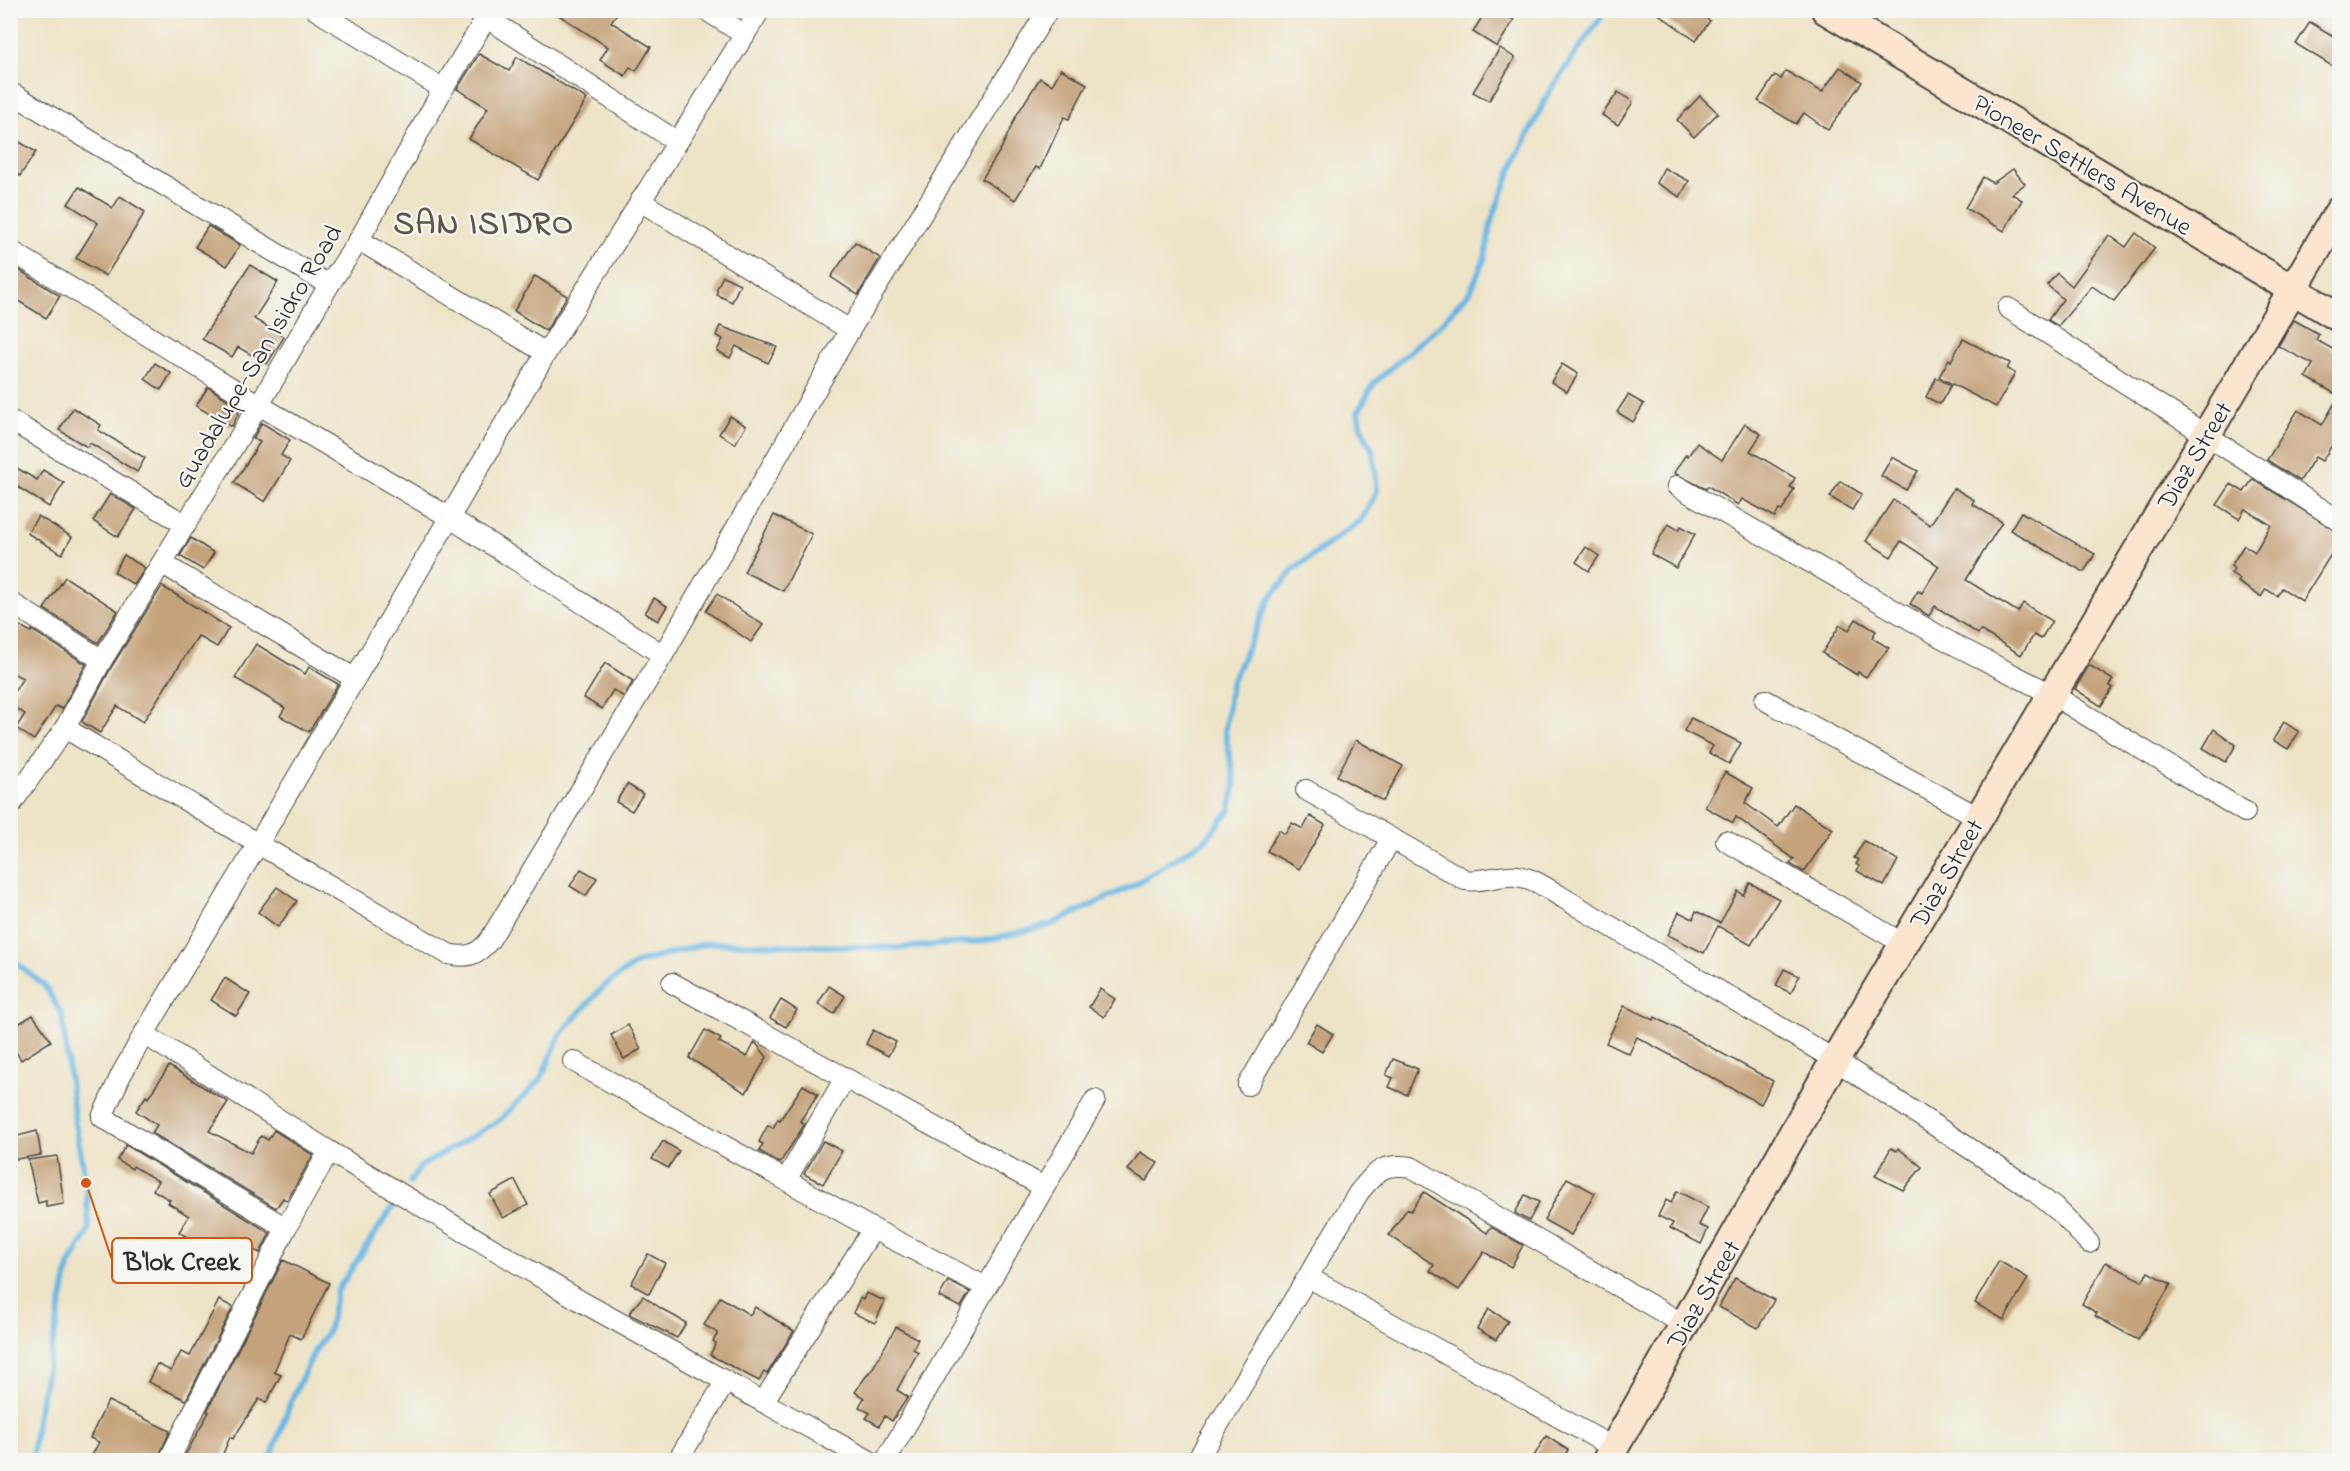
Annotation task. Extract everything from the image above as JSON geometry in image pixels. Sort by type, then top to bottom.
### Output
[{"type":"main road","name":"Pioneer Settlers Avenue","points":[[1826,10],[2340,318]]},
{"type":"main road","name":"Diaz Street","points":[[1611,1454],[1835,1060],[2340,210]]},
{"type":"street","points":[[316,10],[443,90]]},
{"type":"street","points":[[706,10],[746,35]]},
{"type":"street","points":[[286,1228],[102,1117],[121,1075],[144,1034],[258,844],[449,516],[676,141],[760,10]]},
{"type":"street","points":[[65,728],[258,844],[448,954],[462,957],[472,956],[481,950],[489,941],[663,654],[850,330],[1048,10]]},
{"type":"street","points":[[489,14],[676,141]]},
{"type":"street","name":"Guadalupe-San Isidro Road","points":[[10,806],[65,728],[102,660],[163,564],[329,285],[359,240],[443,90],[489,14]]},
{"type":"street","points":[[10,92],[329,285]]},
{"type":"street","points":[[640,201],[850,330]]},
{"type":"street","points":[[359,240],[546,353]]},
{"type":"street","points":[[10,250],[259,405],[449,516],[663,654]]},
{"type":"street","points":[[2007,308],[2340,521]]},
{"type":"street","points":[[10,420],[186,525]]},
{"type":"street","points":[[1677,486],[1955,645],[2052,695],[2245,812]]},
{"type":"street","points":[[163,564],[354,678]]},
{"type":"street","points":[[10,602],[102,660]]},
{"type":"street","points":[[1765,700],[1978,817]]},
{"type":"street","points":[[1306,790],[1465,880],[1477,882],[1517,876],[1529,879],[1835,1060],[2030,1188],[2061,1213],[2089,1243]]},
{"type":"street","points":[[1248,1085],[1391,839]]},
{"type":"street","points":[[1726,842],[1904,944]]},
{"type":"street","points":[[672,983],[1044,1187]]},
{"type":"street","points":[[144,1034],[329,1151],[584,1303],[868,1461]]},
{"type":"street","points":[[573,1060],[873,1228],[986,1287]]},
{"type":"street","points":[[786,1180],[846,1078]]},
{"type":"street","points":[[886,1461],[1095,1100]]},
{"type":"street","points":[[169,1461],[286,1228],[329,1151]]},
{"type":"street","points":[[1197,1461],[1359,1192],[1376,1172],[1393,1164],[1411,1167],[1686,1325]]},
{"type":"street","points":[[763,1402],[873,1228]]},
{"type":"street","points":[[1308,1277],[1611,1454]]},
{"type":"street","points":[[678,1461],[726,1382]]},
{"type":"building","points":[[551,10],[619,10],[611,22],[651,47],[636,71],[630,67],[625,76],[600,60],[608,47]]},
{"type":"building","points":[[1486,10],[1498,10],[1514,20],[1497,47],[1473,32]]},
{"type":"building","points":[[1653,10],[1694,10],[1710,21],[1696,41]]},
{"type":"building","points":[[2310,22],[2340,40],[2340,71],[2296,44]]},
{"type":"building","points":[[1500,48],[1515,58],[1489,101],[1473,92]]},
{"type":"building","points":[[479,54],[509,71],[517,57],[587,99],[538,180],[469,139],[488,108],[457,89]]},
{"type":"building","points":[[1840,67],[1862,82],[1828,130],[1804,113],[1796,124],[1758,101],[1775,75],[1781,79],[1786,71],[1822,92]]},
{"type":"building","points":[[1061,69],[1087,84],[1069,119],[1064,117],[1040,169],[1036,167],[1015,200],[982,179],[1001,149],[1016,116],[1040,78],[1052,85]]},
{"type":"building","points":[[1618,92],[1633,102],[1618,125],[1602,115]]},
{"type":"building","points":[[1700,96],[1718,113],[1694,137],[1677,120]]},
{"type":"building","points":[[10,136],[36,152],[20,176],[10,170]]},
{"type":"building","points":[[1664,168],[1689,181],[1680,197],[1656,183]]},
{"type":"building","points":[[2013,169],[2025,184],[2012,194],[2022,200],[2004,231],[1965,208],[1983,177],[1993,183]]},
{"type":"building","points":[[79,187],[113,208],[120,196],[145,212],[106,276],[76,258],[98,223],[68,204]]},
{"type":"building","points":[[208,226],[240,245],[227,266],[195,247]]},
{"type":"building","points":[[2136,233],[2155,248],[2114,301],[2092,286],[2058,326],[2048,320],[2063,299],[2047,285],[2057,273],[2072,286],[2109,235],[2126,247]]},
{"type":"building","points":[[855,242],[880,258],[858,295],[831,277]]},
{"type":"building","points":[[250,265],[278,282],[254,319],[284,337],[267,364],[238,347],[232,357],[202,339]]},
{"type":"building","points":[[19,270],[60,296],[46,318],[10,296],[10,283]]},
{"type":"building","points":[[535,276],[567,296],[546,331],[514,311]]},
{"type":"building","points":[[723,276],[740,284],[732,302],[717,295],[717,288]]},
{"type":"building","points":[[2294,320],[2319,334],[2316,340],[2340,353],[2340,433],[2322,461],[2315,457],[2300,481],[2267,460],[2298,410],[2322,425],[2339,396],[2306,377],[2313,364],[2278,346]]},
{"type":"building","points":[[720,326],[777,347],[768,363],[736,346],[730,358],[717,351],[723,339],[716,335]]},
{"type":"building","points":[[1963,339],[2010,363],[2007,369],[2015,373],[1996,407],[1939,377]]},
{"type":"building","points":[[155,363],[171,373],[161,390],[145,379]]},
{"type":"building","points":[[1562,364],[1578,374],[1567,392],[1551,382]]},
{"type":"building","points":[[1936,378],[1951,385],[1940,404],[1926,397]]},
{"type":"building","points":[[208,387],[241,408],[232,426],[196,406]]},
{"type":"building","points":[[1628,395],[1644,404],[1633,422],[1617,412]]},
{"type":"building","points":[[73,408],[101,425],[98,430],[145,458],[137,472],[90,443],[87,447],[59,430]]},
{"type":"building","points":[[730,416],[746,426],[735,444],[719,434]]},
{"type":"building","points":[[262,423],[290,440],[281,455],[290,461],[265,502],[234,483],[260,442],[253,438]]},
{"type":"building","points":[[1745,424],[1761,434],[1750,451],[1795,478],[1790,487],[1794,489],[1782,511],[1779,510],[1775,517],[1742,499],[1738,505],[1708,486],[1706,489],[1674,473],[1686,454],[1688,456],[1697,443],[1722,460]]},
{"type":"building","points":[[1892,457],[1918,471],[1906,490],[1881,476]]},
{"type":"building","points":[[10,464],[37,480],[43,470],[64,483],[49,507],[10,482]]},
{"type":"building","points":[[2253,479],[2340,533],[2340,540],[2302,601],[2282,588],[2277,596],[2266,589],[2261,597],[2238,582],[2240,579],[2231,573],[2234,569],[2231,566],[2244,545],[2255,552],[2271,525],[2245,509],[2239,519],[2217,505],[2231,484],[2244,492]]},
{"type":"building","points":[[1840,481],[1862,494],[1852,510],[1830,497]]},
{"type":"building","points":[[1954,488],[1974,500],[1972,504],[2002,522],[1966,580],[2018,612],[2023,603],[2052,621],[2041,639],[2034,635],[2021,655],[1980,630],[1978,634],[1935,606],[1929,616],[1910,604],[1918,591],[1922,593],[1939,566],[1901,541],[1891,557],[1866,541],[1893,500],[1930,525]]},
{"type":"building","points":[[110,494],[136,509],[118,537],[93,521]]},
{"type":"building","points":[[2021,512],[2095,554],[2084,572],[2010,530]]},
{"type":"building","points":[[774,515],[812,534],[783,591],[744,572]]},
{"type":"building","points":[[38,516],[72,537],[62,554],[27,533]]},
{"type":"building","points":[[1668,524],[1679,530],[1681,526],[1695,534],[1676,568],[1651,554]]},
{"type":"building","points":[[191,538],[214,553],[203,570],[180,556]]},
{"type":"building","points":[[1586,547],[1599,556],[1589,571],[1576,562]]},
{"type":"building","points":[[124,555],[145,568],[134,585],[114,572]]},
{"type":"building","points":[[65,577],[118,611],[98,643],[44,609]]},
{"type":"building","points":[[162,586],[229,628],[217,647],[198,636],[143,722],[117,706],[100,733],[82,722],[112,666]]},
{"type":"building","points":[[717,594],[763,625],[751,642],[706,611]]},
{"type":"building","points":[[654,598],[667,606],[658,621],[645,613]]},
{"type":"building","points":[[1856,619],[1876,631],[1872,638],[1889,648],[1866,677],[1858,672],[1857,675],[1822,653],[1840,625],[1849,630]]},
{"type":"building","points":[[10,621],[31,632],[32,630],[86,664],[62,709],[56,706],[34,740],[16,728],[25,714],[10,705],[10,698],[23,678],[10,672]]},
{"type":"building","points":[[256,644],[305,674],[309,667],[338,684],[309,732],[280,716],[285,708],[235,678]]},
{"type":"building","points":[[605,663],[633,681],[624,697],[613,690],[602,709],[584,698]]},
{"type":"building","points":[[2089,665],[2113,680],[2109,685],[2113,688],[2101,706],[2075,689]]},
{"type":"building","points":[[1691,718],[1741,743],[1729,764],[1709,753],[1713,746],[1684,731]]},
{"type":"building","points":[[2284,722],[2299,732],[2288,749],[2273,740]]},
{"type":"building","points":[[2214,729],[2236,745],[2226,762],[2203,748]]},
{"type":"building","points":[[1356,740],[1403,766],[1383,801],[1337,776]]},
{"type":"building","points":[[1725,772],[1753,788],[1745,803],[1778,827],[1794,804],[1833,829],[1804,872],[1790,864],[1794,859],[1736,817],[1733,823],[1705,807]]},
{"type":"building","points":[[627,784],[643,794],[632,811],[616,802]]},
{"type":"building","points":[[1310,816],[1325,825],[1299,869],[1267,851],[1279,830],[1285,834],[1292,823],[1303,829]]},
{"type":"building","points":[[1864,841],[1898,860],[1884,886],[1857,871],[1859,866],[1856,864],[1859,860],[1854,858]]},
{"type":"building","points":[[581,869],[597,878],[586,896],[570,886]]},
{"type":"building","points":[[1750,883],[1779,899],[1751,945],[1718,926],[1704,953],[1668,935],[1679,912],[1693,919],[1696,911],[1720,923],[1738,891],[1743,895]]},
{"type":"building","points":[[277,887],[297,901],[278,927],[258,912]]},
{"type":"building","points":[[1784,969],[1799,976],[1791,993],[1776,986]]},
{"type":"building","points":[[225,978],[250,994],[236,1016],[211,1000]]},
{"type":"building","points":[[829,986],[845,996],[834,1014],[818,1004]]},
{"type":"building","points":[[1100,989],[1115,999],[1104,1017],[1089,1007]]},
{"type":"building","points":[[781,1000],[797,1010],[786,1027],[770,1018]]},
{"type":"building","points":[[1624,1006],[1654,1020],[1655,1017],[1773,1081],[1761,1104],[1637,1037],[1629,1054],[1606,1043]]},
{"type":"building","points":[[33,1015],[51,1041],[21,1060],[15,1050],[10,1053],[10,1029]]},
{"type":"building","points":[[1317,1024],[1333,1034],[1322,1052],[1306,1042]]},
{"type":"building","points":[[628,1025],[641,1049],[624,1059],[611,1035]]},
{"type":"building","points":[[705,1030],[721,1039],[719,1042],[747,1057],[755,1042],[767,1057],[746,1093],[689,1058]]},
{"type":"building","points":[[873,1030],[896,1042],[888,1056],[866,1044]]},
{"type":"building","points":[[1393,1059],[1418,1069],[1407,1095],[1389,1087],[1393,1078],[1386,1075]]},
{"type":"building","points":[[169,1066],[228,1102],[209,1131],[251,1153],[261,1136],[268,1140],[274,1130],[313,1155],[287,1201],[283,1198],[276,1208],[152,1133],[157,1125],[136,1111],[146,1096],[148,1098]]},
{"type":"building","points":[[803,1085],[818,1094],[800,1121],[805,1124],[780,1163],[759,1151],[763,1144],[759,1142],[768,1125],[773,1128],[778,1119],[780,1120]]},
{"type":"building","points":[[37,1131],[41,1155],[10,1160],[10,1138]]},
{"type":"building","points":[[663,1141],[679,1151],[668,1168],[652,1159]]},
{"type":"building","points":[[823,1141],[842,1151],[823,1184],[804,1174]]},
{"type":"building","points":[[126,1145],[270,1233],[260,1253],[250,1248],[236,1267],[179,1232],[189,1216],[168,1203],[170,1200],[153,1190],[158,1181],[133,1166],[132,1169],[117,1160]]},
{"type":"building","points":[[1891,1148],[1897,1151],[1898,1148],[1922,1167],[1903,1190],[1875,1176]]},
{"type":"building","points":[[1140,1152],[1158,1163],[1146,1181],[1128,1170]]},
{"type":"building","points":[[57,1156],[64,1204],[46,1207],[46,1201],[38,1203],[28,1160]]},
{"type":"building","points":[[1567,1178],[1595,1193],[1571,1235],[1544,1220]]},
{"type":"building","points":[[515,1180],[528,1205],[503,1218],[490,1194]]},
{"type":"building","points":[[1677,1191],[1708,1207],[1699,1225],[1708,1229],[1701,1244],[1670,1228],[1673,1223],[1658,1216],[1666,1200],[1671,1203]]},
{"type":"building","points":[[1424,1192],[1487,1233],[1491,1227],[1523,1245],[1511,1267],[1484,1252],[1459,1290],[1430,1271],[1434,1265],[1389,1235],[1407,1209],[1411,1211]]},
{"type":"building","points":[[1525,1195],[1539,1202],[1529,1221],[1515,1213]]},
{"type":"building","points":[[648,1254],[665,1263],[649,1294],[631,1284]]},
{"type":"building","points":[[283,1260],[329,1283],[301,1339],[290,1334],[274,1372],[281,1375],[266,1403],[259,1399],[233,1439],[230,1437],[220,1461],[182,1461],[209,1412],[207,1411]]},
{"type":"building","points":[[1999,1261],[2028,1278],[2004,1320],[1975,1303]]},
{"type":"building","points":[[2106,1262],[2142,1281],[2148,1272],[2171,1284],[2138,1340],[2095,1316],[2097,1313],[2082,1304]]},
{"type":"building","points":[[1735,1278],[1774,1300],[1758,1328],[1719,1307]]},
{"type":"building","points":[[948,1281],[970,1292],[961,1307],[939,1297]]},
{"type":"building","points":[[866,1293],[885,1301],[875,1323],[853,1313],[860,1298],[863,1300]]},
{"type":"building","points":[[643,1296],[686,1323],[677,1338],[629,1314]]},
{"type":"building","points":[[720,1297],[750,1315],[755,1307],[794,1331],[767,1374],[764,1372],[759,1381],[710,1355],[716,1343],[713,1341],[718,1333],[704,1325]]},
{"type":"building","points":[[219,1300],[233,1307],[186,1400],[148,1382],[157,1364],[171,1371],[181,1352],[190,1356]]},
{"type":"building","points":[[1489,1309],[1508,1321],[1496,1340],[1477,1329]]},
{"type":"building","points":[[896,1327],[918,1339],[913,1349],[918,1352],[897,1390],[908,1397],[892,1421],[885,1416],[879,1426],[866,1418],[870,1413],[859,1407],[864,1398],[855,1392],[870,1373]]},
{"type":"building","points":[[108,1401],[170,1431],[157,1461],[89,1461],[99,1442],[90,1438]]},
{"type":"building","points":[[1546,1436],[1568,1450],[1561,1461],[1531,1461]]},
{"type":"waterway","points":[[410,1182],[421,1166],[500,1120],[540,1080],[561,1033],[604,986],[637,963],[708,943],[900,948],[983,941],[1050,925],[1134,885],[1205,840],[1230,810],[1235,785],[1225,731],[1231,684],[1270,598],[1294,569],[1361,520],[1377,491],[1373,452],[1361,427],[1358,412],[1374,383],[1441,324],[1471,290],[1485,257],[1492,219],[1512,168],[1549,92],[1606,10]]},
{"type":"waterway","points":[[10,958],[45,986],[62,1015],[75,1123],[86,1183],[89,1230],[69,1266],[37,1419],[32,1460]]},
{"type":"waterway","points":[[270,1460],[291,1401],[314,1352],[329,1329],[337,1291],[398,1199]]},
{"type":"place","name":"B'lok Creek","points":[[86,1183]]},
{"type":"district","name":"SAN ISIDRO","points":[[484,222]]}]
